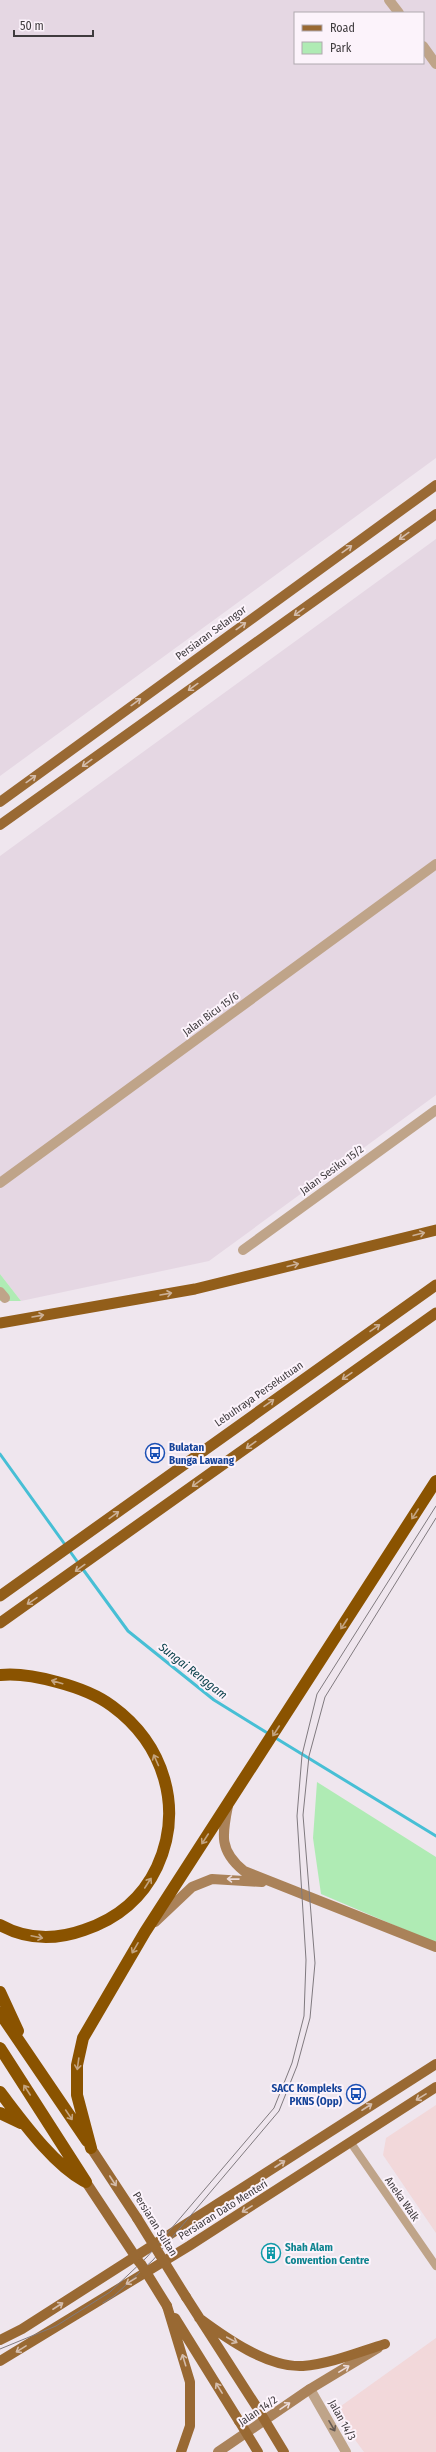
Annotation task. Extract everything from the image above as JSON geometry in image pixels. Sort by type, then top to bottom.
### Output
[{"type":"highway","points":[[0,1323],[194,1289],[436,1230]]},
{"type":"highway","name":"Lebuhraya Persekutuan","points":[[0,1596],[436,1285]]},
{"type":"highway","points":[[0,1623],[63,1580],[436,1314]]},
{"type":"highway","points":[[92,2148],[77,2094],[77,2065],[83,2038],[144,1932],[436,1482]]},
{"type":"highway","points":[[0,1586],[26,1578]]},
{"type":"highway","points":[[0,1675],[42,1678],[79,1688],[112,1706],[134,1727],[151,1750],[165,1779],[169,1803],[169,1829],[166,1847],[149,1883],[134,1901],[103,1924],[72,1934],[43,1938],[11,1931],[0,1925]]},
{"type":"highway","points":[[0,1992],[11,2013],[27,2055]]},
{"type":"highway","name":"Persiaran Sultan","points":[[0,2013],[27,2055],[92,2148]]},
{"type":"highway","points":[[0,2048],[86,2182]]},
{"type":"highway","points":[[0,2092],[24,2124],[71,2173],[86,2182]]},
{"type":"highway","points":[[0,2112],[24,2124]]},
{"type":"main road","name":"Persiaran Selangor","points":[[0,802],[436,485]]},
{"type":"main road","points":[[0,825],[436,514]]},
{"type":"main road","points":[[228,1804],[224,1838],[225,1849],[231,1860],[244,1871],[436,1947]]},
{"type":"main road","points":[[144,1932],[192,1886],[212,1879],[272,1883]]},
{"type":"main road","name":"Persiaran Dato Menteri","points":[[0,2340],[22,2330],[436,2064]]},
{"type":"main road","name":"Persiaran Dato Menteri","points":[[0,2361],[189,2246],[436,2088]]},
{"type":"main road","name":"Persiaran Sultan","points":[[92,2148],[284,2452]]},
{"type":"main road","points":[[86,2182],[119,2230],[258,2452]]},
{"type":"main road","points":[[167,2306],[190,2382],[190,2426],[181,2452]]},
{"type":"main road","name":"Jalan 14/2","points":[[199,2318],[268,2360],[285,2365],[302,2366],[321,2363],[385,2344],[310,2389],[218,2452]]},
{"type":"street","points":[[389,0],[397,12]]},
{"type":"street","points":[[424,47],[436,64]]},
{"type":"street","name":"Jalan Bicu 15/6","points":[[0,1183],[436,864]]},
{"type":"street","name":"Jalan Sesiku 15/2","points":[[244,1250],[436,1110]]},
{"type":"street","name":"Aneka Walk","points":[[351,2143],[436,2266]]},
{"type":"street","name":"Jalan 14/3","points":[[310,2389],[346,2452]]},
{"type":"shaded area","points":[[0,0],[436,0],[436,458],[0,776]]},
{"type":"shaded area","points":[[436,539],[436,1095],[209,1261],[21,1301],[0,1274],[0,856]]},
{"type":"shaded area","points":[[436,2105],[436,2233],[383,2155],[386,2138]]},
{"type":"shaded area","points":[[436,2338],[436,2452],[364,2452],[334,2411]]},
{"type":"green space","points":[[0,1274],[21,1301],[0,1301]]},
{"type":"green space","points":[[317,1782],[436,1857],[436,1943],[321,1894],[313,1838]]},
{"type":"waterway","name":"Sungai Renggam","points":[[0,1454],[66,1546]]},
{"type":"waterway","name":"Sungai Renggam","points":[[69,1550],[79,1564]]},
{"type":"waterway","name":"Sungai Renggam","points":[[82,1568],[128,1631],[214,1700],[269,1734]]},
{"type":"waterway","name":"Sungai Renggam","points":[[274,1737],[436,1836]]},
{"type":"tram line","points":[[0,2349],[56,2326],[110,2292],[147,2257],[274,2108],[292,2063],[304,2016],[306,1960],[297,1816],[302,1755],[317,1694],[436,1506]]},
{"type":"tram line","points":[[103,2303],[114,2296],[153,2260],[279,2111],[297,2066],[310,2018],[315,1963],[303,1815],[309,1756],[325,1697],[436,1518]]},
{"type":"place","name":"Bulatan Bunga Lawang","points":[[155,1453]]},
{"type":"place","name":"SACC Kompleks PKNS (Opp)","points":[[356,2094]]},
{"type":"place","name":"Shah Alam Convention Centre","points":[[271,2253]]}]
